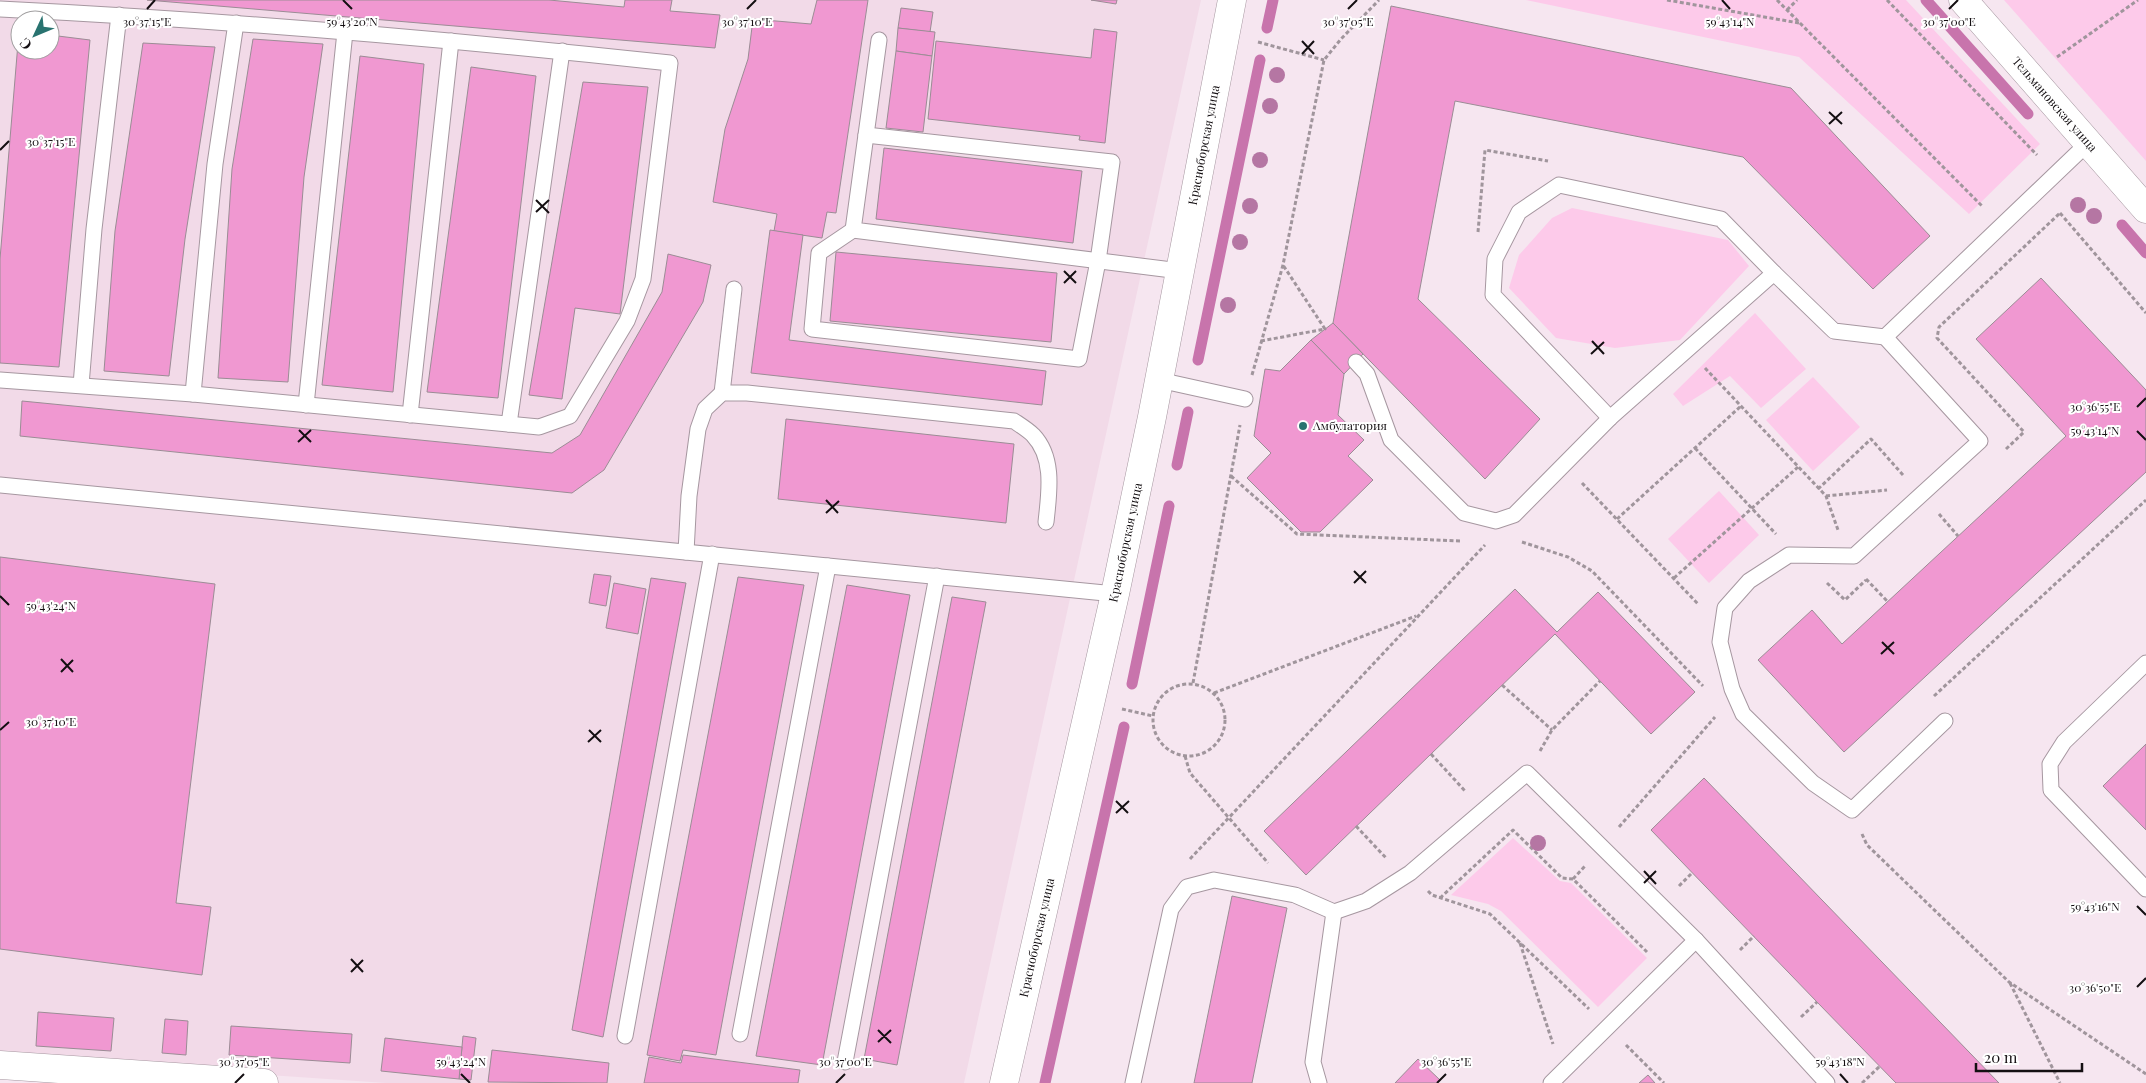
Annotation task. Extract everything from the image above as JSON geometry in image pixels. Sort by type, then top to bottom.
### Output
[{"type":"street","name":"Красноборская улица","points":[[1004,1083],[1115,594],[1159,380],[1232,0]]},
{"type":"street","name":"Тельмановская улица","points":[[1963,0],[2146,209]]},
{"type":"street","points":[[0,1065],[264,1083]]},
{"type":"lane","points":[[0,9],[236,23],[451,41],[670,63],[643,279],[627,322],[570,416],[539,427],[193,394],[0,380]]},
{"type":"lane","points":[[82,385],[94,229],[120,15]]},
{"type":"lane","points":[[193,394],[215,164],[236,23]]},
{"type":"lane","points":[[306,405],[345,32]]},
{"type":"lane","points":[[853,230],[879,40]]},
{"type":"lane","points":[[410,415],[451,41]]},
{"type":"lane","points":[[509,424],[562,52]]},
{"type":"lane","points":[[866,135],[1112,162],[1098,261],[1079,359],[812,329],[819,254],[853,230],[1098,261],[1180,271]]},
{"type":"lane","points":[[1885,338],[2088,143]]},
{"type":"lane","points":[[1610,418],[1493,296],[1495,259],[1519,212],[1559,185],[1721,219],[1774,274],[1834,331],[1885,338],[1980,441],[1854,556],[1789,555],[1749,581],[1725,608],[1720,642],[1732,689],[1743,714],[1813,783],[1852,810],[1945,721]]},
{"type":"lane","points":[[1356,362],[1367,374],[1391,440],[1464,514],[1496,521],[1514,515],[1610,418],[1774,274]]},
{"type":"lane","points":[[686,552],[689,496],[698,428],[705,409],[722,393],[734,288]]},
{"type":"lane","points":[[1159,380],[1245,399]]},
{"type":"lane","points":[[722,393],[747,393],[1014,421],[1033,435],[1046,456],[1050,485],[1046,522]]},
{"type":"lane","points":[[0,484],[1115,594]]},
{"type":"lane","points":[[625,1036],[712,554]]},
{"type":"lane","points":[[740,1034],[828,566]]},
{"type":"lane","points":[[845,1062],[937,576]]},
{"type":"lane","points":[[2146,663],[2064,742],[2050,764],[2051,790],[2146,889]]},
{"type":"lane","points":[[1132,1083],[1171,909],[1187,887],[1214,880],[1295,895],[1334,912],[1366,901],[1407,875],[1527,773],[1696,940],[1827,1083]]},
{"type":"lane","points":[[1319,1083],[1313,1062],[1334,912]]},
{"type":"lane","points":[[1551,1083],[1696,940]]},
{"type":"path","points":[[1193,684],[1245,399],[1283,265],[1324,60],[1341,38],[1379,0]]},
{"type":"path","points":[[1667,0],[1799,23]]},
{"type":"path","points":[[1777,0],[1988,212]]},
{"type":"path","points":[[1787,10],[1797,0]]},
{"type":"path","points":[[1887,0],[2042,160],[2030,173],[2040,189],[2146,313]]},
{"type":"path","points":[[2029,76],[2138,0]]},
{"type":"path","points":[[1226,33],[1324,60]]},
{"type":"path","points":[[1261,341],[1325,329],[1283,265]]},
{"type":"path","points":[[1688,350],[1826,496],[1842,540],[1844,556],[1888,602]]},
{"type":"path","points":[[1617,519],[1741,406]]},
{"type":"path","points":[[1818,489],[1871,440],[1908,480]]},
{"type":"path","points":[[1695,448],[1784,542],[1789,555]]},
{"type":"path","points":[[1674,578],[1798,467]]},
{"type":"path","points":[[1231,475],[1297,534],[1468,541]]},
{"type":"path","points":[[1575,489],[1582,482],[1701,607]]},
{"type":"path","points":[[2000,636],[2146,500]]},
{"type":"path","points":[[1516,542],[1521,541],[1528,535]]},
{"type":"path","points":[[1187,887],[1190,858],[1488,542],[1478,541]]},
{"type":"path","points":[[1521,541],[1568,557],[1592,572],[1705,687]]},
{"type":"path","points":[[1214,693],[1418,615]]},
{"type":"path","points":[[1502,685],[1552,730],[1600,681]]},
{"type":"path","points":[[1193,684],[1204,687],[1214,693],[1223,708],[1225,726],[1217,742],[1203,753],[1185,756],[1168,749],[1156,735],[1153,716],[1159,698],[1166,692],[1174,686],[1193,684]]},
{"type":"path","points":[[1116,708],[1153,716]]},
{"type":"path","points":[[1602,847],[1721,710]]},
{"type":"path","points":[[1431,754],[1484,810]]},
{"type":"path","points":[[1185,756],[1190,773],[1295,895]]},
{"type":"path","points":[[1852,810],[1867,845],[2010,982],[2146,1074]]},
{"type":"path","points":[[1356,826],[1407,875],[1432,895],[1490,914],[1664,1083]]},
{"type":"path","points":[[1440,898],[1513,830],[1562,878],[1573,879],[1666,969]]},
{"type":"path","points":[[1520,943],[1562,1072]]},
{"type":"path","points":[[2010,982],[2060,1083]]},
{"type":"path","points":[[1862,1083],[1880,1066]]},
{"type":"shaded area","points":[[0,0],[1201,0],[964,1083],[386,1083],[0,1057]]},
{"type":"shaded area","points":[[1526,0],[1906,0],[2040,144],[1969,214],[1799,57]]},
{"type":"shaded area","points":[[2004,0],[2146,0],[2146,161]]},
{"type":"shaded area","points":[[1572,208],[1728,240],[1749,266],[1680,340],[1615,348],[1556,338],[1509,288],[1519,255],[1552,218]]},
{"type":"shaded area","points":[[1755,313],[1806,369],[1761,408],[1730,376],[1683,406],[1673,394]]},
{"type":"shaded area","points":[[1813,377],[1860,427],[1813,471],[1766,420]]},
{"type":"shaded area","points":[[1719,491],[1759,535],[1709,583],[1668,539]]},
{"type":"shaded area","points":[[1513,838],[1560,881],[1571,883],[1647,958],[1598,1007],[1501,911],[1488,904],[1451,895]]},
{"type":"building","points":[[147,0],[549,0],[624,7],[625,0],[672,0],[670,11],[720,15],[715,48]]},
{"type":"building","points":[[817,0],[868,0],[836,213],[827,212],[822,238],[774,231],[777,214],[713,202],[725,129],[748,59],[753,19],[811,24]]},
{"type":"building","points":[[1091,0],[1117,0],[1116,4]]},
{"type":"building","points":[[1391,6],[1791,88],[1930,236],[1873,289],[1743,157],[1455,101],[1418,299],[1540,419],[1485,479],[1333,323]]},
{"type":"building","points":[[901,8],[933,12],[930,32],[898,28]]},
{"type":"building","points":[[898,28],[935,32],[932,56],[896,51]]},
{"type":"building","points":[[1094,29],[1117,32],[1105,143],[1079,140],[1080,136],[928,119],[936,41],[1091,58]]},
{"type":"building","points":[[60,36],[90,40],[59,367],[0,363],[0,259],[17,60],[60,60]]},
{"type":"building","points":[[253,39],[323,44],[304,177],[288,382],[218,378],[232,169]]},
{"type":"building","points":[[143,43],[215,47],[185,239],[169,376],[104,371],[115,231]]},
{"type":"building","points":[[896,51],[932,56],[923,132],[886,128]]},
{"type":"building","points":[[360,56],[424,64],[393,392],[322,385]]},
{"type":"building","points":[[471,67],[536,76],[498,398],[427,392]]},
{"type":"building","points":[[583,82],[648,87],[620,314],[575,308],[562,399],[529,395]]},
{"type":"building","points":[[884,148],[1082,171],[1073,243],[876,219]]},
{"type":"building","points":[[770,230],[803,235],[789,340],[1046,371],[1042,405],[751,373]]},
{"type":"building","points":[[836,252],[1057,273],[1051,342],[830,321]]},
{"type":"building","points":[[668,254],[711,265],[703,302],[604,470],[572,493],[20,436],[22,401],[552,453],[580,435],[662,292]]},
{"type":"building","points":[[2041,278],[2146,390],[2146,472],[1844,752],[1758,660],[1812,610],[1842,644],[2066,436],[1976,339]]},
{"type":"building","points":[[1333,323],[1363,354],[1344,374],[1311,340]]},
{"type":"building","name":"Амбулатория","points":[[1311,340],[1344,374],[1338,415],[1364,440],[1348,456],[1373,480],[1320,532],[1301,532],[1247,478],[1271,453],[1254,436],[1265,369],[1280,371]]},
{"type":"building","points":[[786,419],[1014,444],[1006,523],[778,499]]},
{"type":"building","points":[[0,557],[215,584],[176,903],[211,907],[202,975],[0,949]]},
{"type":"building","points":[[594,574],[611,576],[606,606],[589,603]]},
{"type":"building","points":[[738,577],[804,585],[716,1055],[683,1050],[680,1061],[647,1055]]},
{"type":"building","points":[[651,578],[686,583],[603,1037],[572,1030]]},
{"type":"building","points":[[614,583],[646,589],[638,634],[606,628]]},
{"type":"building","points":[[847,585],[910,595],[822,1065],[756,1056]]},
{"type":"building","points":[[1515,589],[1557,632],[1598,592],[1695,692],[1651,734],[1555,634],[1306,875],[1264,831]]},
{"type":"building","points":[[952,597],[986,602],[897,1065],[864,1059]]},
{"type":"building","points":[[2146,744],[2146,830],[2103,786]]},
{"type":"building","points":[[1704,778],[1999,1083],[1896,1083],[1817,1002],[1651,830]]},
{"type":"building","points":[[1232,896],[1287,908],[1252,1083],[1194,1083]]},
{"type":"building","points":[[38,1012],[114,1018],[111,1051],[36,1046]]},
{"type":"building","points":[[165,1019],[188,1021],[186,1055],[162,1053]]},
{"type":"building","points":[[231,1026],[352,1034],[350,1063],[229,1055]]},
{"type":"building","points":[[463,1036],[476,1038],[471,1080],[459,1079]]},
{"type":"building","points":[[385,1038],[462,1047],[459,1079],[381,1071]]},
{"type":"building","points":[[492,1050],[609,1063],[607,1083],[488,1082]]},
{"type":"building","points":[[683,1055],[800,1070],[798,1083],[644,1083],[649,1057],[681,1063]]},
{"type":"building","points":[[1418,1059],[1440,1080],[1437,1083],[1395,1083]]},
{"type":"building","points":[[1648,1075],[1655,1083],[1639,1083]]},
{"type":"waterway","points":[[1267,28],[1273,0]]},
{"type":"waterway","points":[[1926,0],[2028,114]]},
{"type":"waterway","points":[[1198,360],[1260,60]]},
{"type":"waterway","points":[[2122,225],[2146,253]]},
{"type":"waterway","points":[[1177,465],[1188,412]]},
{"type":"waterway","points":[[1132,684],[1169,506]]},
{"type":"waterway","points":[[1045,1083],[1124,727]]},
{"type":"place","name":"Амбулатория","points":[[1303,426]]}]
